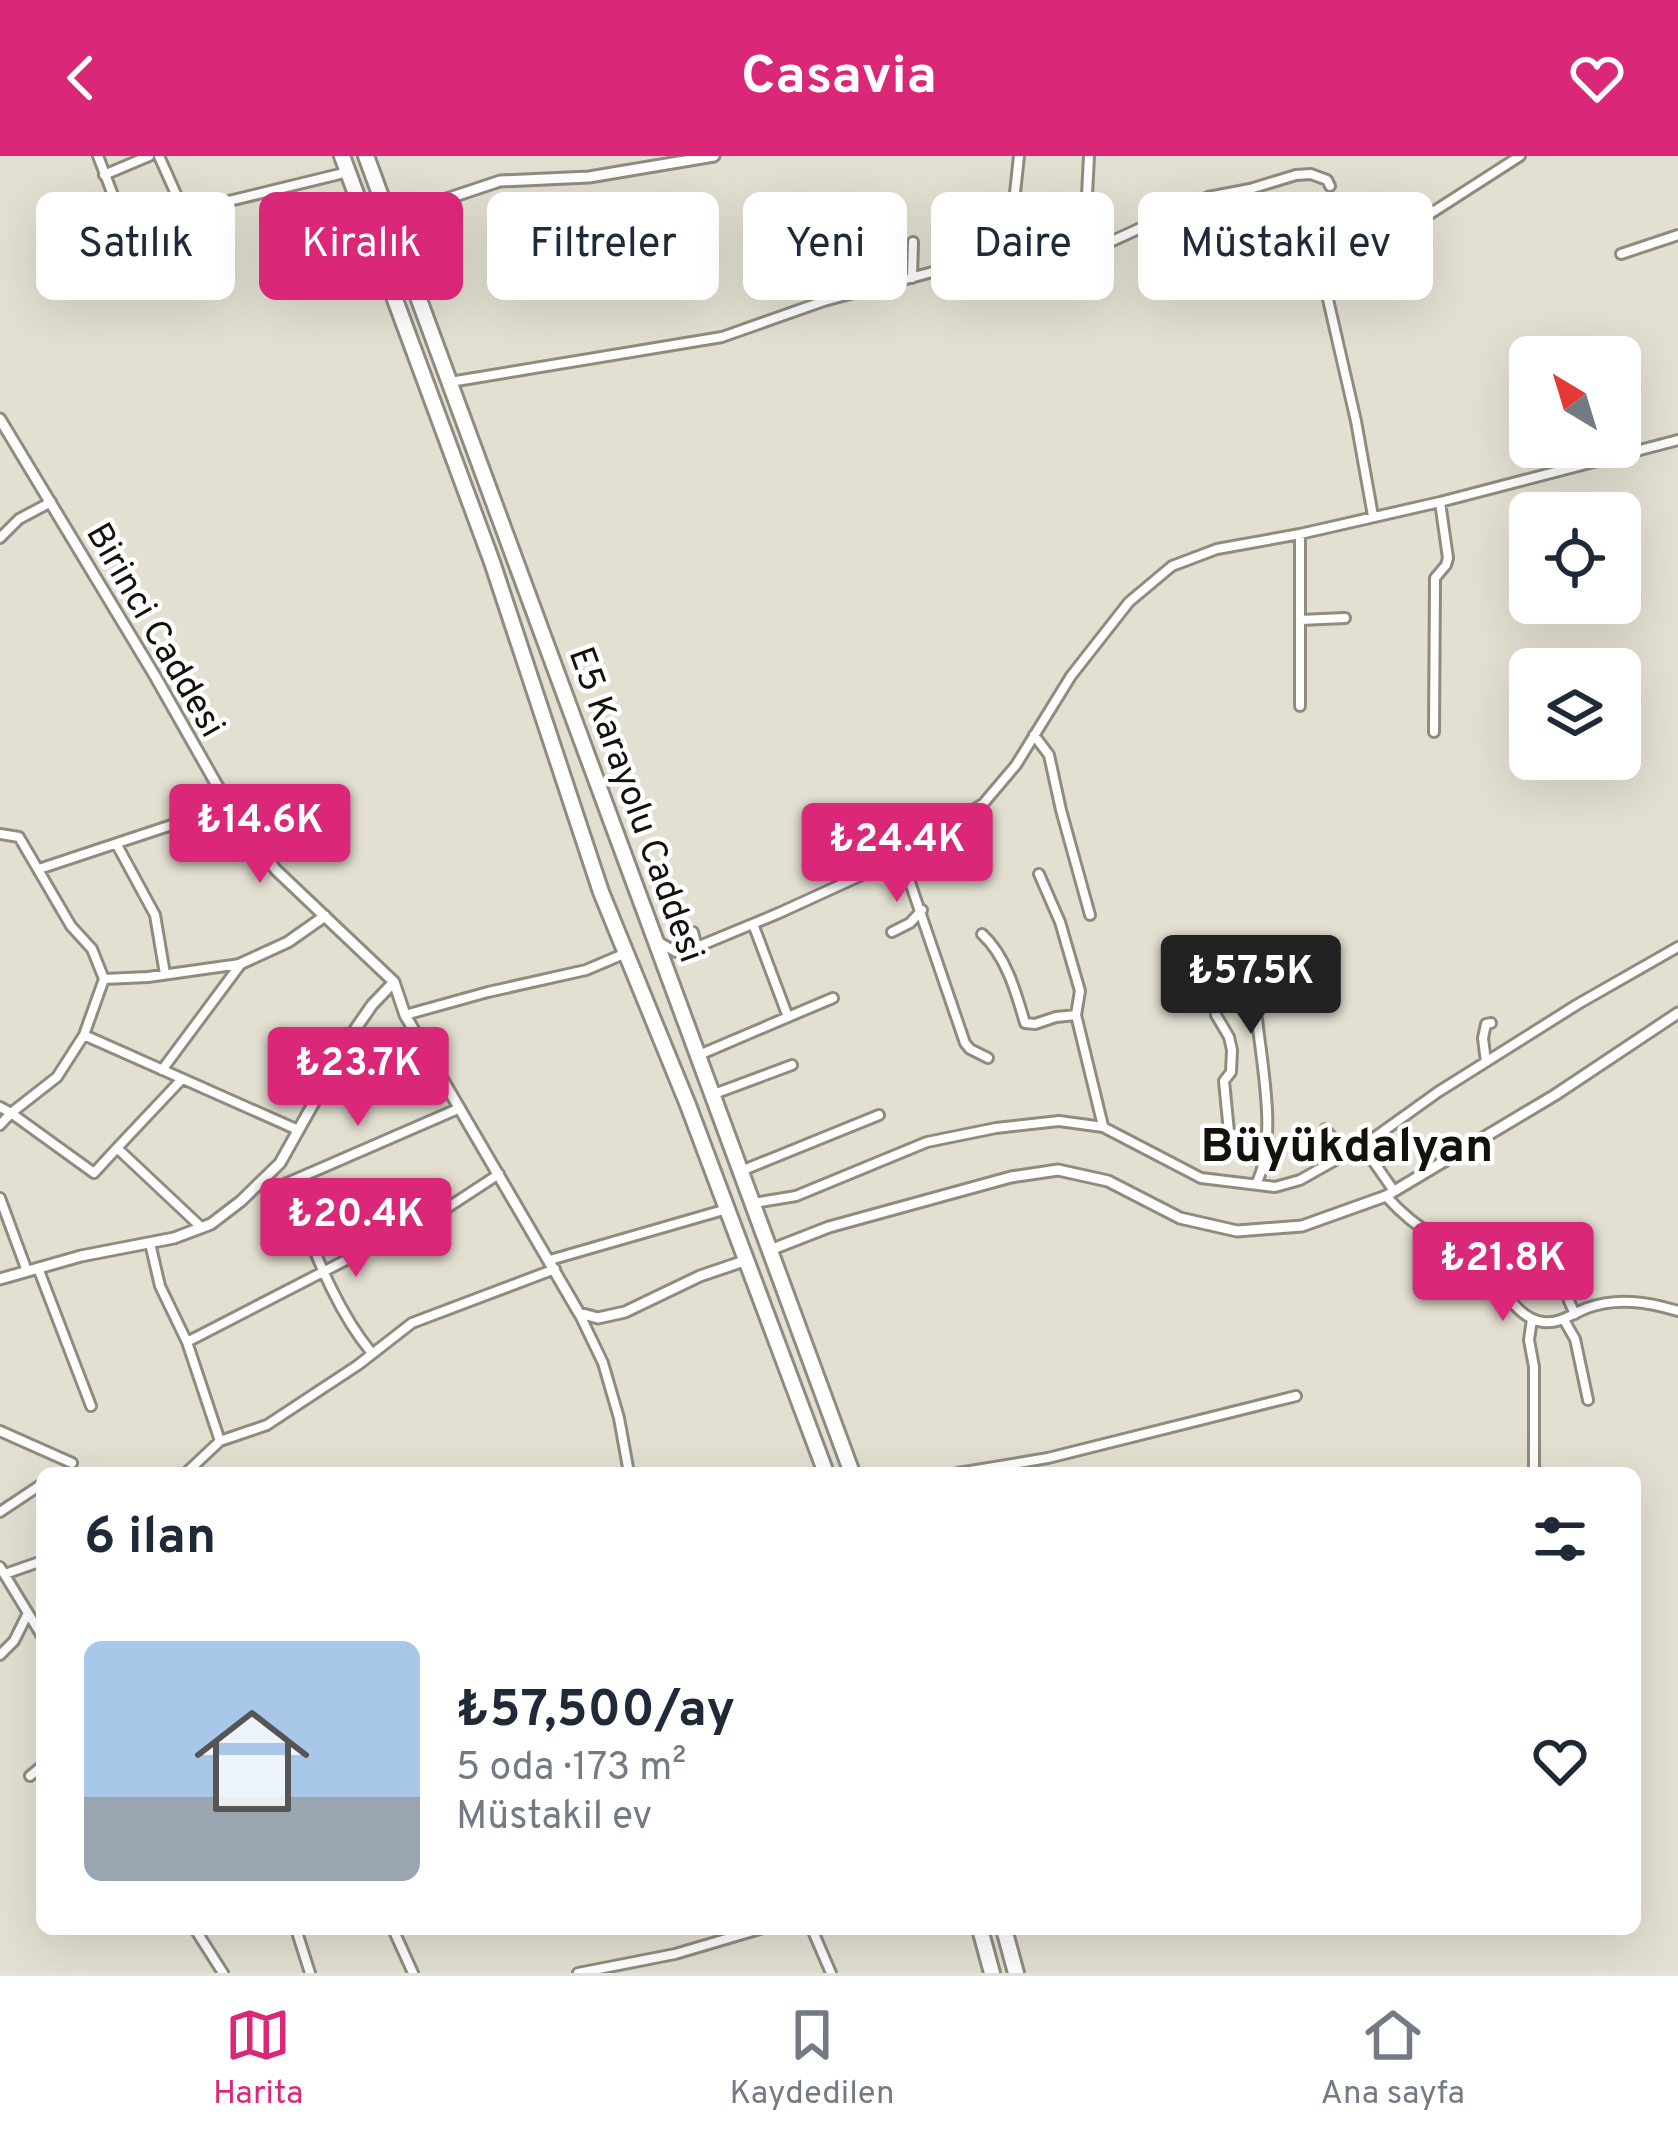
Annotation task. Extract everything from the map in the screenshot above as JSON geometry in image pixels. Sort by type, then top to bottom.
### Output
[{"type":"highway","name":"E5 Karayolu Caddesi","points":[[342,156],[492,562],[602,892],[824,1467]]},
{"type":"highway","name":"E5 Karayolu Caddesi","points":[[366,156],[379,192]]},
{"type":"highway","name":"E5 Karayolu Caddesi","points":[[420,300],[850,1467]]},
{"type":"highway","points":[[624,947],[654,935]]},
{"type":"highway","points":[[635,974],[664,963]]},
{"type":"highway","points":[[982,1935],[992,1973]]},
{"type":"highway","points":[[1006,1935],[1016,1973]]},
{"type":"street","points":[[98,156],[111,192]]},
{"type":"street","points":[[104,175],[148,156]]},
{"type":"street","points":[[159,156],[175,192]]},
{"type":"street","points":[[463,193],[500,181],[589,177],[714,156]]},
{"type":"street","points":[[1014,192],[1018,156]]},
{"type":"street","points":[[1087,192],[1089,156]]},
{"type":"street","points":[[1373,516],[1324,282],[1520,156]]},
{"type":"street","points":[[235,200],[348,172]]},
{"type":"street","points":[[1114,240],[1208,197],[1296,175],[1311,174],[1330,186]]},
{"type":"street","points":[[1621,254],[1678,235]]},
{"type":"street","points":[[912,278],[913,242]]},
{"type":"street","points":[[907,280],[931,273]]},
{"type":"street","points":[[450,382],[689,345],[828,300]]},
{"type":"street","name":"Birinci Caddesi","points":[[0,419],[239,824],[276,870],[394,982],[405,1015],[552,1264],[604,1363],[627,1467]]},
{"type":"street","points":[[654,935],[676,952],[697,947],[901,856],[983,804],[1016,765],[1072,676],[1130,602],[1172,566],[1217,549],[1441,502],[1678,440]]},
{"type":"street","points":[[0,538],[19,519],[51,502]]},
{"type":"street","points":[[1434,732],[1435,578],[1448,558],[1441,502]]},
{"type":"street","points":[[1300,534],[1300,706]]},
{"type":"street","points":[[1300,620],[1345,618]]},
{"type":"street","points":[[1034,736],[1049,755],[1090,915]]},
{"type":"street","points":[[39,869],[229,806]]},
{"type":"street","points":[[0,834],[19,837],[71,926],[92,949],[104,979],[84,1035],[57,1077],[0,1125]]},
{"type":"street","points":[[934,837],[950,864]]},
{"type":"street","points":[[117,845],[155,914],[165,974]]},
{"type":"street","points":[[901,856],[965,1043],[988,1058]]},
{"type":"street","points":[[1039,874],[1060,922],[1080,991],[1076,1016],[1103,1127]]},
{"type":"street","points":[[892,932],[922,910]]},
{"type":"street","points":[[104,979],[240,964],[288,942],[325,916]]},
{"type":"street","points":[[753,924],[788,1017]]},
{"type":"street","points":[[694,932],[697,947]]},
{"type":"street","points":[[982,934],[1000,956],[1025,1023],[1076,1016]]},
{"type":"street","points":[[752,1203],[796,1196],[927,1142],[1059,1120],[1103,1127],[1201,1178],[1275,1187],[1300,1180],[1362,1145],[1438,1091],[1678,946]]},
{"type":"street","points":[[405,1015],[586,970],[624,947]]},
{"type":"street","points":[[1246,961],[1257,1018],[1268,1138],[1266,1162],[1256,1184]]},
{"type":"street","points":[[162,1070],[240,964]]},
{"type":"street","points":[[0,1279],[81,1256],[174,1238],[226,1213],[280,1163],[372,1005],[394,982]]},
{"type":"street","points":[[698,1055],[832,998]]},
{"type":"street","points":[[770,1250],[829,1227],[1010,1177],[1058,1170],[1108,1181],[1180,1218],[1237,1232],[1302,1226],[1390,1194],[1555,1095],[1678,1013]]},
{"type":"street","points":[[1216,1015],[1232,1050],[1231,1072],[1224,1082],[1228,1132],[1268,1138]]},
{"type":"street","points":[[1486,1062],[1483,1038],[1486,1024],[1491,1023]]},
{"type":"street","points":[[84,1035],[298,1130]]},
{"type":"street","points":[[284,1046],[333,1068]]},
{"type":"street","points":[[712,1095],[793,1064]]},
{"type":"street","points":[[0,1107],[94,1173],[182,1078]]},
{"type":"street","points":[[258,1184],[287,1184],[460,1108]]},
{"type":"street","points":[[740,1172],[879,1115]]},
{"type":"street","points":[[1325,1129],[1346,1154]]},
{"type":"street","points":[[1362,1145],[1403,1216],[1468,1252],[1485,1266],[1516,1307],[1532,1318],[1564,1320],[1611,1300],[1653,1303],[1678,1311]]},
{"type":"street","points":[[117,1148],[202,1228]]},
{"type":"street","points":[[187,1342],[447,1208],[499,1174]]},
{"type":"street","points":[[287,1184],[356,1335],[371,1352]]},
{"type":"street","points":[[0,1198],[91,1406]]},
{"type":"street","points":[[192,1467],[220,1441],[267,1425],[412,1323],[552,1264],[728,1209]]},
{"type":"street","points":[[1568,1232],[1568,1301],[1575,1314]]},
{"type":"street","points":[[150,1243],[160,1286],[187,1342],[220,1441]]},
{"type":"street","points":[[579,1313],[598,1318],[625,1312],[746,1260]]},
{"type":"street","points":[[1532,1318],[1534,1467]]},
{"type":"street","points":[[1564,1320],[1575,1339],[1588,1400]]},
{"type":"street","points":[[994,1467],[1296,1396]]},
{"type":"street","points":[[0,1431],[72,1463],[66,1467]]},
{"type":"street","points":[[0,1512],[36,1488]]},
{"type":"street","points":[[36,1563],[2,1570],[36,1626]]},
{"type":"street","points":[[0,1654],[14,1641],[28,1613]]},
{"type":"street","points":[[30,1776],[36,1771]]},
{"type":"street","points":[[199,1935],[223,1973]]},
{"type":"street","points":[[298,1935],[310,1973]]},
{"type":"street","points":[[396,1935],[412,1973]]},
{"type":"street","points":[[578,1973],[675,1954],[740,1935]]},
{"type":"street","points":[[815,1935],[831,1973]]},
{"type":"district","name":"Büyükdalyan","points":[[1347,1144]]}]
